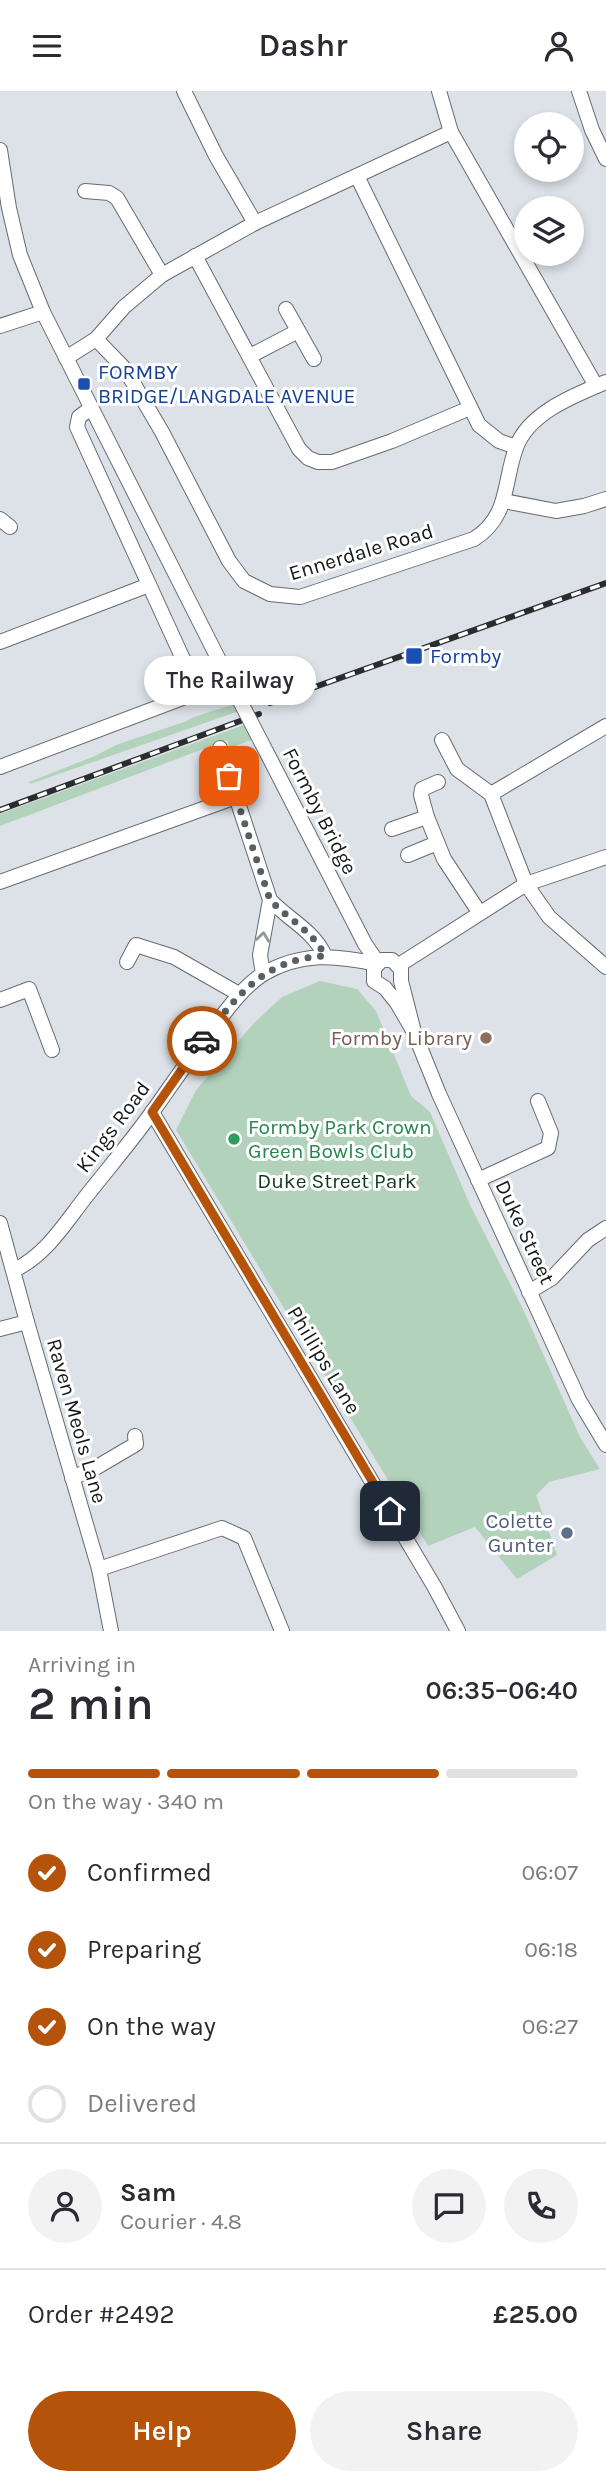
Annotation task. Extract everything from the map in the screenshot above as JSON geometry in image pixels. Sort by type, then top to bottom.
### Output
[{"type":"street","points":[[184,91],[209,145],[255,223]]},
{"type":"street","points":[[439,91],[451,132],[601,384]]},
{"type":"street","points":[[579,91],[592,130],[606,159]]},
{"type":"street","points":[[66,359],[96,339],[124,307],[162,275],[255,223],[451,132]]},
{"type":"street","name":"Formby Bridge","points":[[0,150],[20,255],[43,312],[376,968]]},
{"type":"street","points":[[357,176],[479,425],[488,434],[516,447]]},
{"type":"street","points":[[85,191],[109,193],[117,198],[162,275]]},
{"type":"street","points":[[195,256],[299,449],[308,458],[318,462],[332,462],[470,408]]},
{"type":"street","points":[[286,309],[314,359]]},
{"type":"street","points":[[0,326],[43,312]]},
{"type":"street","points":[[250,356],[298,331]]},
{"type":"street","name":"Ennerdale Road","points":[[96,339],[125,369],[162,432],[229,561],[244,581],[270,594],[300,597],[474,539],[485,531],[504,501],[516,447],[528,429],[565,401],[601,384]]},
{"type":"street","points":[[0,767],[201,691],[183,659],[76,427],[79,417],[91,408]]},
{"type":"street","points":[[504,501],[556,512],[606,499]]},
{"type":"street","points":[[0,642],[149,585]]},
{"type":"street","points":[[491,794],[606,726]]},
{"type":"street","points":[[442,740],[457,769],[491,794],[526,884],[549,917],[606,967]]},
{"type":"street","points":[[220,748],[270,900],[310,933],[325,956]]},
{"type":"street","points":[[438,782],[422,789],[427,817],[444,859],[479,912]]},
{"type":"street","points":[[0,882],[236,797]]},
{"type":"street","points":[[391,829],[427,817]]},
{"type":"street","points":[[408,855],[437,843]]},
{"type":"street","points":[[399,965],[526,884],[606,857]]},
{"type":"street","points":[[263,975],[260,955],[270,900]]},
{"type":"street","points":[[127,962],[136,945],[174,957],[239,994]]},
{"type":"street","name":"Kings Road","points":[[14,1270],[36,1257],[152,1112],[239,994],[263,975],[295,961],[325,956],[376,968]]},
{"type":"street","points":[[387,959],[399,965],[401,981],[394,987],[385,988],[377,984],[376,968],[387,959]]},
{"type":"street","name":"Duke Street","points":[[401,981],[414,1032]]},
{"type":"street","name":"Duke Street","points":[[385,988],[414,1032],[478,1181],[579,1400],[606,1445]]},
{"type":"street","points":[[0,1000],[29,989],[52,1050]]},
{"type":"street","points":[[478,1181],[548,1148],[551,1133],[538,1101]]},
{"type":"street","name":"Phillips Lane","points":[[152,1112],[435,1586],[458,1631]]},
{"type":"street","name":"Raven Meols Lane","points":[[0,1223],[99,1569],[111,1631]]},
{"type":"street","points":[[529,1292],[552,1278],[588,1240],[606,1228]]},
{"type":"street","points":[[0,1329],[27,1322]]},
{"type":"street","points":[[72,1478],[136,1444],[135,1436]]},
{"type":"street","points":[[99,1569],[222,1528],[244,1538],[282,1631]]},
{"type":"green space","points":[[241,702],[245,709],[30,784],[29,782],[116,745]]},
{"type":"green space","points":[[252,722],[259,737],[230,748],[227,740],[0,826],[0,814]]},
{"type":"green space","name":"Duke Street Park","points":[[320,981],[357,989],[376,1011],[411,1096],[430,1112],[471,1207],[523,1309],[580,1437],[600,1469],[549,1482],[536,1495],[557,1555],[517,1579],[475,1527],[428,1546],[176,1130],[196,1090],[254,1023],[282,997]]},
{"type":"railway","points":[[270,703],[606,583]]},
{"type":"railway","points":[[0,810],[259,714]]},
{"type":"way so far","points":[[202,1041],[239,994],[263,975],[295,961],[325,956],[310,933],[270,900],[229,776]]},
{"type":"place","name":"FORMBY BRIDGE/LANGDALE AVENUE","points":[[84,384]]},
{"type":"place","name":"Formby","points":[[414,656]]},
{"type":"place","name":"The Railway","points":[[229,776]]},
{"type":"place","name":"Formby Library","points":[[486,1038]]},
{"type":"place","name":"Formby Park Crown Green Bowls Club","points":[[234,1139]]},
{"type":"place","name":"Colette Gunter","points":[[567,1533]]},
{"type":"route","points":[[202,1041],[152,1112],[390,1511]]}]
